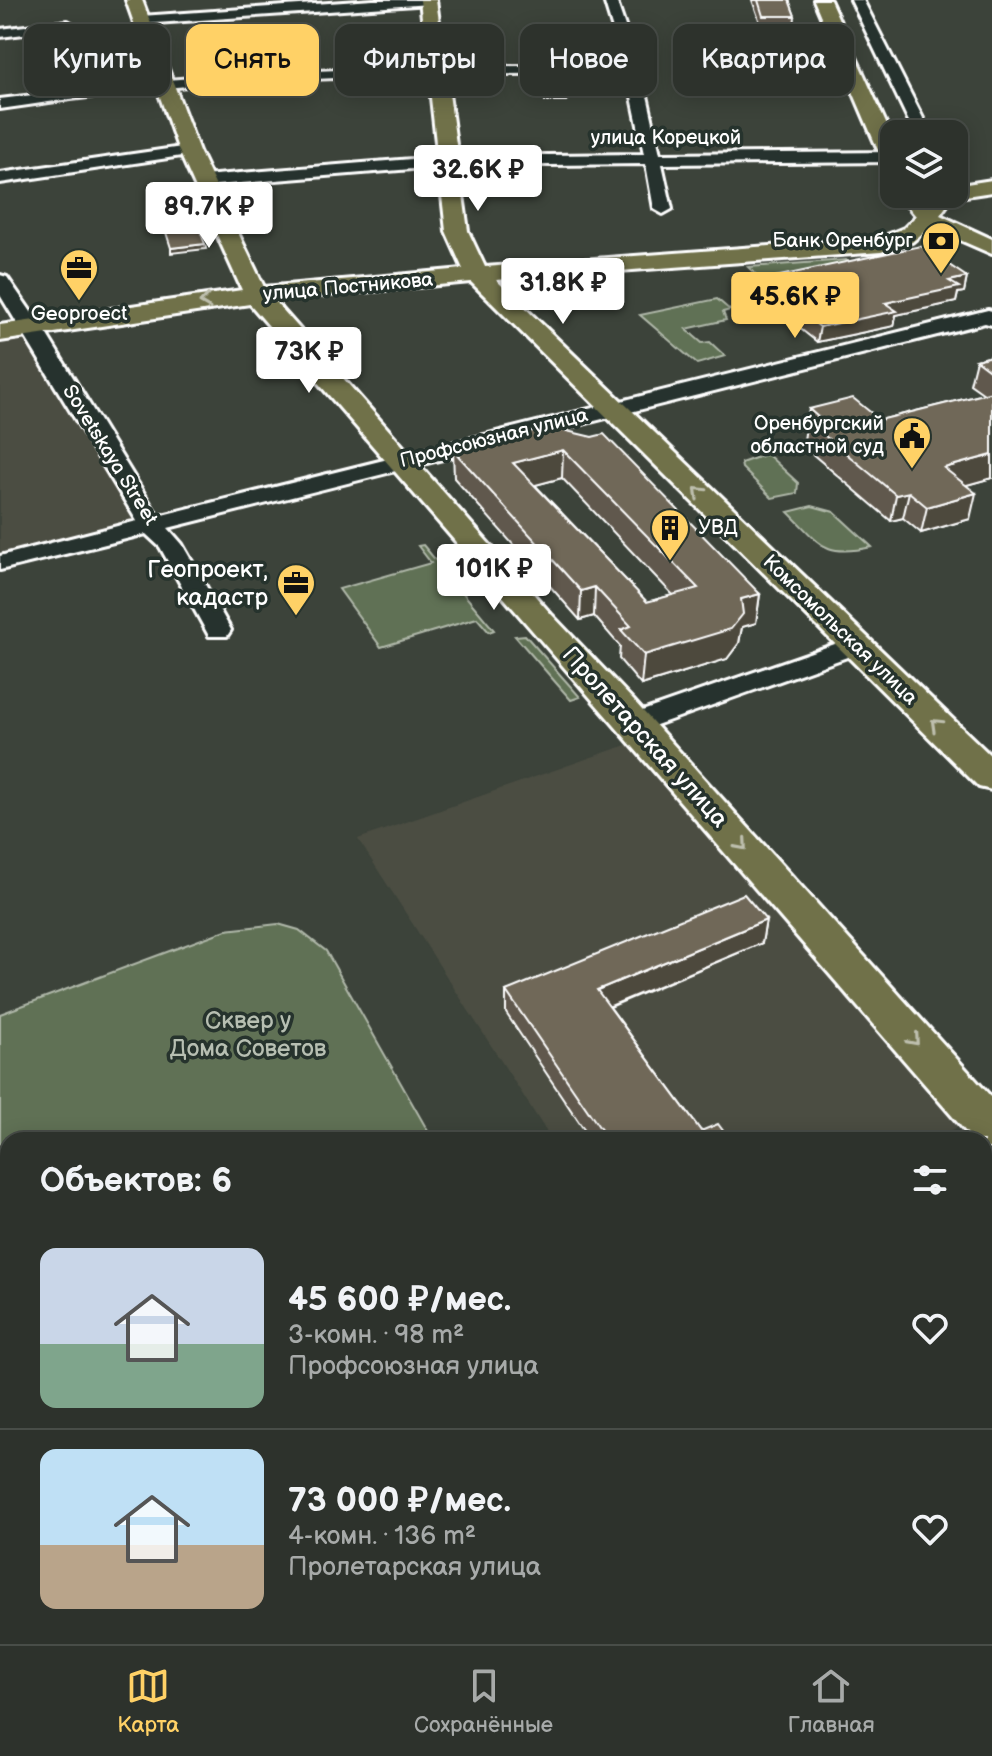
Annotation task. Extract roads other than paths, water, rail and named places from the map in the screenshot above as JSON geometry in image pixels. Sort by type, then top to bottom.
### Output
[{"type":"main road","name":"Пролетарская улица","points":[[134,0],[143,24]]},
{"type":"main road","name":"Комсомольская улица","points":[[429,0],[432,24]]},
{"type":"main road","points":[[822,0],[880,131]]},
{"type":"main road","name":"Пролетарская улица","points":[[170,96],[189,151],[256,295],[539,621],[635,723],[992,1130]]},
{"type":"main road","name":"Комсомольская улица","points":[[440,96],[457,231],[478,276],[992,778]]},
{"type":"main road","points":[[968,197],[992,186]]},
{"type":"main road","points":[[920,208],[930,219],[992,247]]},
{"type":"main road","points":[[930,219],[936,208]]},
{"type":"main road","name":"улица Постникова","points":[[0,333],[30,326],[256,295],[685,257],[881,245],[895,242],[930,219]]},
{"type":"street","points":[[141,20],[429,0]]},
{"type":"street","points":[[610,0],[618,24]]},
{"type":"street","points":[[857,0],[916,120]]},
{"type":"street","points":[[0,33],[24,30]]},
{"type":"street","points":[[170,84],[335,76]]},
{"type":"street","points":[[0,104],[66,96]]},
{"type":"street","points":[[639,96],[663,209]]},
{"type":"street","points":[[0,178],[189,151]]},
{"type":"street","name":"улица Корецкой","points":[[203,181],[449,161],[880,160]]},
{"type":"street","name":"Sovetskaya Street","points":[[0,281],[152,526],[170,544],[218,630]]},
{"type":"street","name":"Профсоюзная улица","points":[[0,563],[613,408],[990,318]]},
{"type":"street","points":[[635,723],[855,645]]},
{"type":"place","name":"Банк Оренбург","points":[[941,275]]},
{"type":"place","name":"Geoproect","points":[[79,302]]},
{"type":"place","name":"Оренбургский областной суд","points":[[912,470]]},
{"type":"place","name":"УВД","points":[[670,562]]},
{"type":"place","name":"Геопроект, кадастр","points":[[296,617]]},
{"type":"park label","name":"Сквер у Дома Советов","points":[[248,1034]]}]
